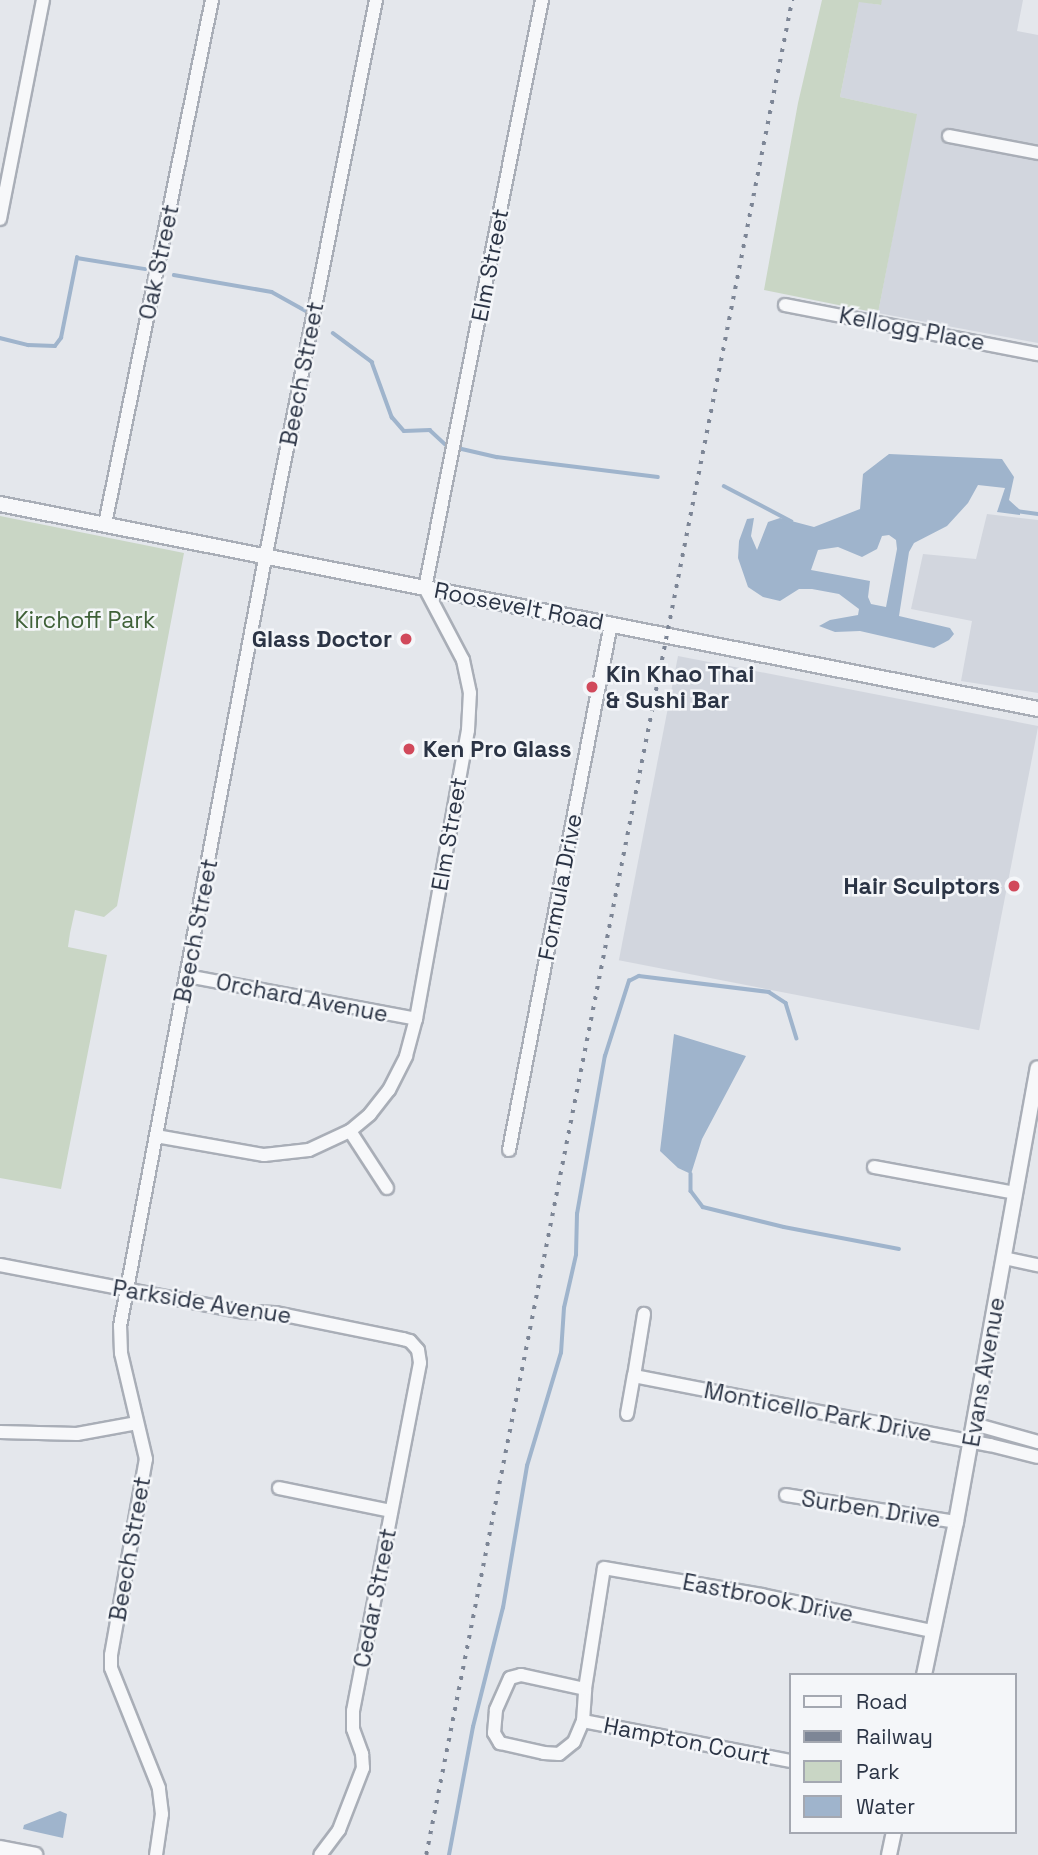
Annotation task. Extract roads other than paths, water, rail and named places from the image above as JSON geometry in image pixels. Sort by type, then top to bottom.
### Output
[{"type":"street","points":[[0,219],[43,0]]},
{"type":"street","name":"Oak Street","points":[[106,524],[212,0]]},
{"type":"street","name":"Beech Street","points":[[156,1855],[162,1814],[159,1788],[111,1668],[111,1655],[145,1470],[144,1448],[121,1353],[120,1326],[266,556],[376,0]]},
{"type":"street","name":"Elm Street","points":[[156,1136],[250,1153],[280,1155],[309,1150],[350,1131],[390,1090],[406,1056],[416,1019],[468,730],[470,694],[463,660],[425,588],[542,0]]},
{"type":"street","points":[[949,136],[1038,153]]},
{"type":"street","name":"Kellogg Place","points":[[785,305],[1038,354]]},
{"type":"street","name":"Roosevelt Road","points":[[0,504],[1038,709]]},
{"type":"street","name":"Formula Drive","points":[[509,1150],[611,624]]},
{"type":"street","name":"Orchard Avenue","points":[[187,976],[416,1019]]},
{"type":"street","name":"Evans Avenue","points":[[924,1673],[971,1443],[1038,1068]]},
{"type":"street","points":[[350,1131],[387,1188]]},
{"type":"street","points":[[874,1167],[1016,1193]]},
{"type":"street","points":[[1004,1258],[1038,1265]]},
{"type":"street","name":"Parkside Avenue","points":[[0,1265],[245,1312],[275,1313],[403,1339]]},
{"type":"street","points":[[627,1414],[644,1314]]},
{"type":"street","name":"Cedar Street","points":[[320,1855],[339,1830],[363,1768],[362,1754],[354,1729],[353,1711],[420,1363],[415,1345],[403,1339]]},
{"type":"street","name":"Monticello Park Drive","points":[[634,1376],[1038,1457]]},
{"type":"street","points":[[0,1432],[77,1434],[137,1423]]},
{"type":"street","points":[[974,1424],[1038,1442]]},
{"type":"street","points":[[279,1488],[391,1511]]},
{"type":"street","name":"Surben Drive","points":[[786,1495],[956,1522]]},
{"type":"street","name":"Eastbrook Drive","points":[[585,1689],[604,1568],[762,1595],[932,1631]]},
{"type":"street","points":[[521,1675],[585,1689],[583,1721],[574,1742],[559,1754],[500,1743],[494,1733],[496,1710],[510,1678],[521,1675]]},
{"type":"street","name":"Hampton Court","points":[[583,1721],[790,1760]]},
{"type":"street","points":[[889,1855],[894,1834]]},
{"type":"street","points":[[0,1848],[35,1855]]},
{"type":"water","points":[[889,454],[1002,459],[1014,477],[1009,500],[1020,510],[1020,515],[997,512],[1005,488],[978,485],[968,503],[947,526],[914,543],[909,552],[899,616],[950,628],[954,634],[934,648],[860,631],[835,632],[819,626],[830,620],[858,615],[859,609],[839,594],[799,589],[780,601],[763,597],[748,587],[738,558],[739,541],[747,519],[754,518],[751,536],[757,550],[768,522],[780,518],[814,527],[860,509],[863,474]],"holes":[[[889,535],[896,540],[897,549],[886,607],[871,604],[868,597],[870,581],[811,570],[818,550],[838,547],[862,557],[877,549],[882,536]]]},
{"type":"water","points":[[674,1034],[746,1056],[702,1139],[691,1174],[678,1168],[660,1151]]},
{"type":"water","points":[[60,1811],[67,1814],[63,1838],[23,1829],[24,1825]]},
{"type":"waterway","points":[[0,338],[28,345],[55,346],[61,338],[77,258],[145,269]]},
{"type":"waterway","points":[[174,275],[272,292],[305,310]]},
{"type":"waterway","points":[[333,333],[372,362],[392,417],[404,431],[430,430],[445,444]]},
{"type":"waterway","points":[[462,449],[497,457],[658,477]]},
{"type":"waterway","points":[[724,486],[791,521]]},
{"type":"waterway","points":[[1016,511],[1038,514]]},
{"type":"waterway","points":[[449,1855],[473,1727],[503,1608],[527,1466],[561,1353],[564,1308],[576,1255],[577,1214],[605,1056],[629,981],[639,976],[769,992],[786,1003],[797,1038]]},
{"type":"waterway","points":[[691,1174],[691,1191],[703,1207],[784,1227],[899,1249]]},
{"type":"railway","points":[[426,1855],[792,0]]},
{"type":"place","name":"Glass Doctor","points":[[406,639]]},
{"type":"place","name":"Kin Khao Thai & Sushi Bar","points":[[592,687]]},
{"type":"place","name":"Ken Pro Glass","points":[[409,749]]},
{"type":"place","name":"Hair Sculptors","points":[[1014,886]]},
{"type":"park label","name":"Kirchoff Park","points":[[85,620]]}]
